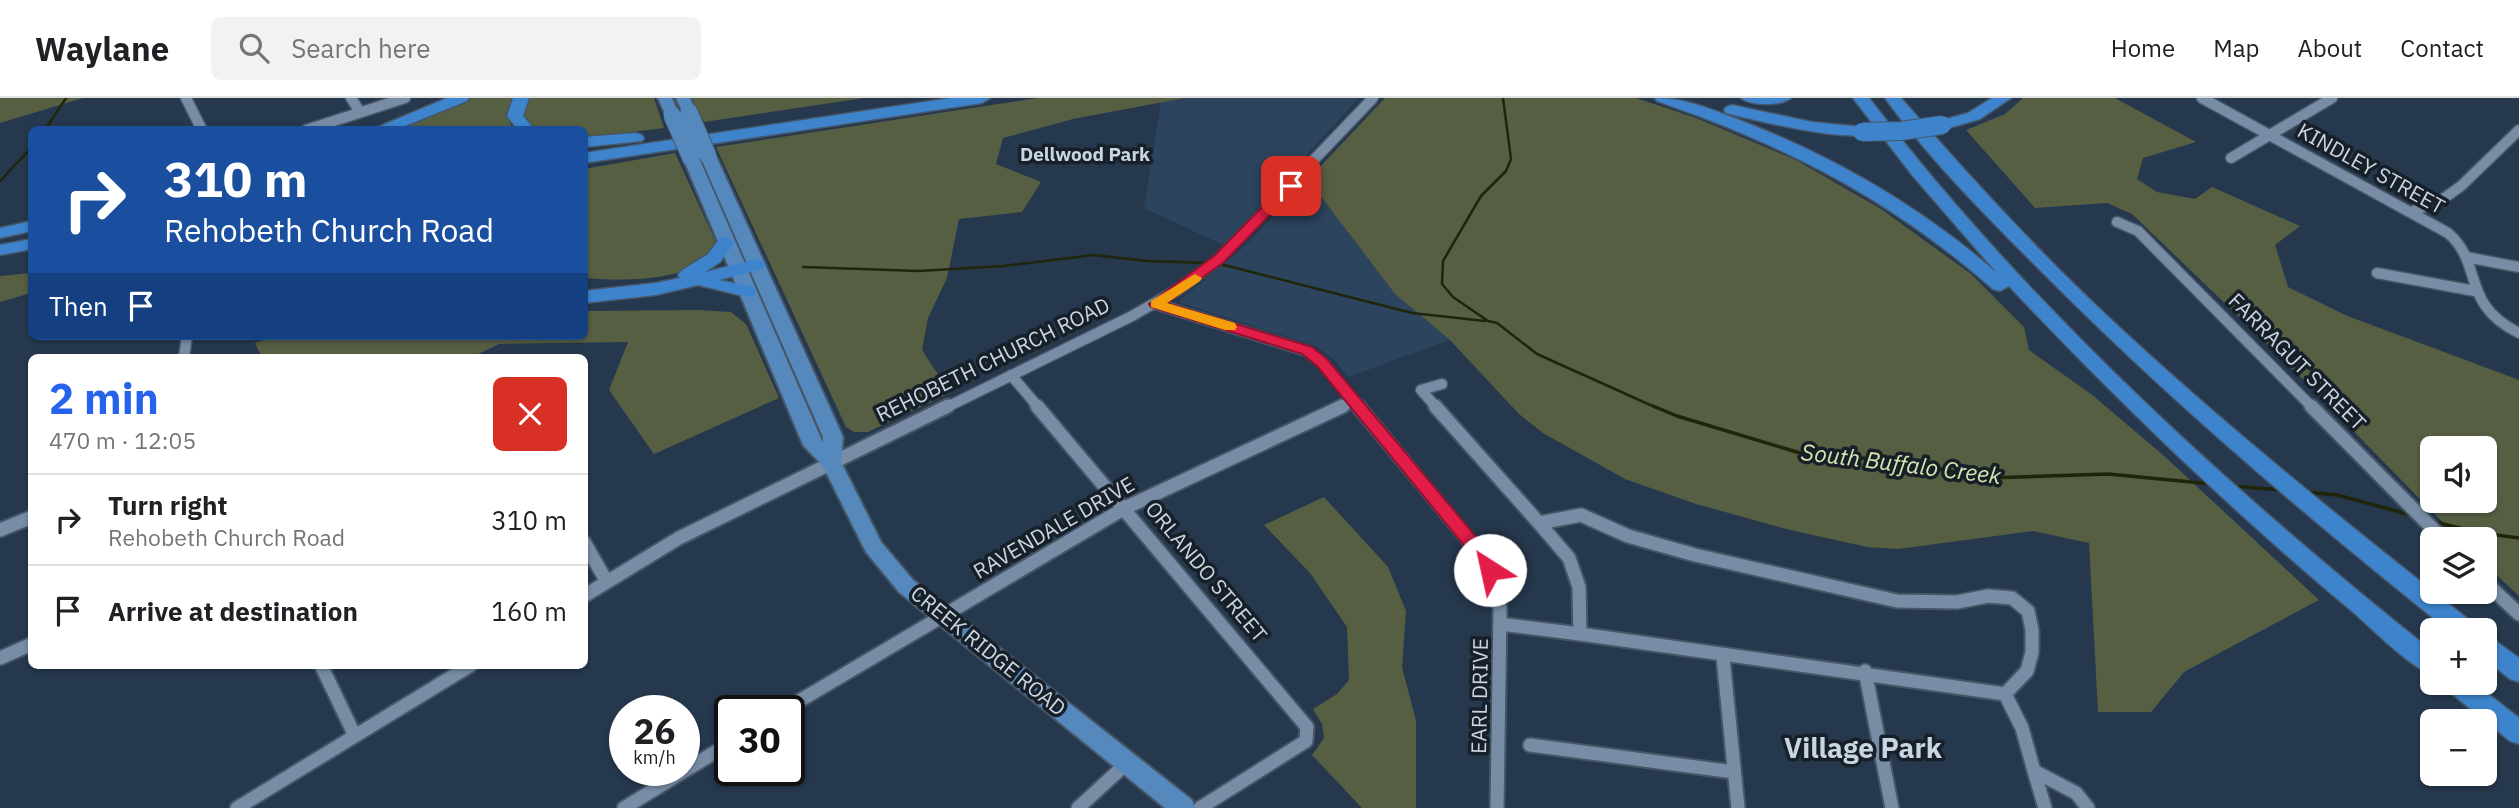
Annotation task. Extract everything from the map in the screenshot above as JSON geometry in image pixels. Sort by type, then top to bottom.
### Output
[{"type":"highway","points":[[389,126],[461,98]]},
{"type":"highway","points":[[521,98],[515,116],[524,126]]},
{"type":"highway","points":[[588,157],[648,143],[907,98]]},
{"type":"highway","points":[[588,148],[648,143],[982,98]]},
{"type":"highway","points":[[1663,98],[1772,139],[1884,198],[1961,251],[2055,338],[2113,382]]},
{"type":"highway","points":[[1686,98],[1790,123],[1862,132],[1900,131],[1942,125],[1981,113],[2003,98]]},
{"type":"highway","points":[[1749,98],[1783,98]]},
{"type":"highway","points":[[1861,98],[1955,217],[2006,274],[2113,382],[2251,511],[2420,654]]},
{"type":"highway","points":[[1893,98],[1969,188],[2035,257],[2130,348],[2262,465],[2450,618]]},
{"type":"highway","points":[[588,142],[648,143]]},
{"type":"highway","points":[[588,163],[648,143]]},
{"type":"highway","points":[[0,233],[28,227]]},
{"type":"highway","points":[[0,239],[28,234]]},
{"type":"highway","points":[[681,280],[714,258],[726,242]]},
{"type":"highway","points":[[0,250],[28,245]]},
{"type":"highway","points":[[0,262],[28,258]]},
{"type":"highway","points":[[588,297],[625,294],[746,265]]},
{"type":"highway","points":[[588,283],[632,284],[681,280],[747,290]]},
{"type":"highway","points":[[2497,655],[2519,672]]},
{"type":"highway","points":[[2471,695],[2519,733]]},
{"type":"main road","name":"CREEK RIDGE ROAD","points":[[665,98],[672,115],[699,157],[746,265],[833,437],[831,462]]},
{"type":"main road","name":"CREEK RIDGE ROAD","points":[[686,105],[726,242],[746,265],[747,290],[813,445],[831,462],[873,547],[906,586],[1183,808]]},
{"type":"street","points":[[186,98],[200,126]]},
{"type":"street","points":[[351,98],[360,112]]},
{"type":"street","points":[[318,126],[405,98]]},
{"type":"street","name":"REHOBETH CHURCH ROAD","points":[[588,594],[679,538],[1156,304],[1219,259],[1373,98]]},
{"type":"street","name":"KINDLEY STREET","points":[[2202,98],[2450,235],[2466,257],[2474,290],[2495,318],[2519,333]]},
{"type":"street","points":[[2231,158],[2332,98]]},
{"type":"street","points":[[2411,212],[2443,199],[2461,186],[2519,130]]},
{"type":"street","name":"FARRAGUT STREET","points":[[2117,222],[2138,231],[2430,527]]},
{"type":"street","points":[[2466,257],[2519,267]]},
{"type":"street","points":[[2377,273],[2474,290]]},
{"type":"street","name":"EARL DRIVE","points":[[1156,304],[1307,351],[1322,362],[1482,555],[1498,584],[1500,624],[1497,808]]},
{"type":"street","name":"ORLANDO STREET","points":[[1011,375],[1307,727],[1306,741],[1200,808]]},
{"type":"street","points":[[1442,384],[1422,390],[1569,558],[1579,587],[1580,634]]},
{"type":"street","name":"RAVENDALE DRIVE","points":[[805,697],[1125,508],[1354,401]]},
{"type":"street","points":[[1539,523],[1581,515],[1628,536],[1695,555],[1897,601],[1957,602],[1988,596],[2012,598],[2028,611],[2032,629],[2032,652],[2027,671],[2005,694]]},
{"type":"street","points":[[0,530],[28,519]]},
{"type":"street","points":[[588,549],[607,582]]},
{"type":"street","points":[[2497,593],[2519,614]]},
{"type":"street","points":[[1500,624],[1724,657],[1865,671],[2005,694]]},
{"type":"street","points":[[0,658],[28,646]]},
{"type":"street","points":[[1724,657],[1738,808]]},
{"type":"street","points":[[323,669],[355,736]]},
{"type":"street","points":[[237,808],[464,669]]},
{"type":"street","points":[[1865,671],[1892,808]]},
{"type":"street","points":[[2005,694],[2022,728],[2045,808]]},
{"type":"street","points":[[1530,745],[1734,772]]},
{"type":"street","points":[[624,808],[714,753]]},
{"type":"street","points":[[1078,808],[1127,763]]},
{"type":"street","points":[[2035,771],[2076,793],[2088,808]]},
{"type":"shaded area","points":[[1185,98],[1359,98],[1223,245],[1144,208],[1161,102]]},
{"type":"shaded area","points":[[1301,187],[1319,194],[1395,294],[1450,340],[1348,377],[1335,360],[1316,346],[1178,302],[1245,246]]},
{"type":"green space","points":[[0,98],[83,98],[0,123]]},
{"type":"green space","points":[[470,98],[515,98],[508,114],[512,126],[397,126]]},
{"type":"green space","points":[[527,98],[654,98],[664,128],[588,138],[588,126],[529,126],[522,119]]},
{"type":"green space","points":[[691,98],[864,98],[704,122]]},
{"type":"green space","points":[[1038,98],[1185,98],[1073,119],[1003,138],[996,164],[1041,182],[1022,212],[959,219],[947,278],[928,318],[922,350],[950,393],[868,432],[854,432],[846,427],[716,147]]},
{"type":"green space","points":[[1385,98],[1636,98],[1696,118],[1796,160],[1881,209],[1971,274],[2024,327],[2029,350],[2091,394],[2163,455],[2319,600],[2184,672],[2151,712],[2098,712],[2089,543],[2033,531],[1898,549],[1867,547],[1790,530],[1696,504],[1625,479],[1543,433],[1519,414],[1450,340],[1395,294],[1319,194],[1301,187]]},
{"type":"green space","points":[[2023,98],[2115,98],[2196,142],[2143,158],[2137,179],[2157,192],[2195,199],[2212,187],[2300,226],[2275,245],[2288,287],[2345,315],[2519,380],[2519,596],[2497,575],[2497,527],[2447,527],[2434,513],[2497,513],[2497,436],[2420,436],[2420,499],[2286,362],[2132,214],[2107,203],[2035,208],[1966,130],[2005,114]]},
{"type":"green space","points":[[675,153],[715,240],[710,254],[697,265],[660,277],[618,280],[588,278],[588,168]]},
{"type":"green space","points":[[28,273],[28,294],[0,302],[0,276]]},
{"type":"green space","points":[[588,311],[731,312],[746,324],[779,398],[654,454],[609,390],[628,342],[499,344],[478,354],[260,354],[255,343],[264,340],[588,340]]},
{"type":"green space","points":[[1324,497],[1388,567],[1406,611],[1402,667],[1416,721],[1416,808],[1362,808],[1312,755],[1324,738],[1322,724],[1313,709],[1337,694],[1349,680],[1347,627],[1310,573],[1264,525]]},
{"type":"waterway","points":[[48,126],[66,98]]},
{"type":"waterway","name":"South Buffalo Creek","points":[[1503,98],[1511,159],[1506,171],[1481,196],[1443,261],[1442,284],[1453,297],[1488,321],[1497,323],[1537,354],[1657,408]]},
{"type":"waterway","points":[[0,181],[28,151]]},
{"type":"waterway","points":[[803,267],[919,271],[1003,266],[1094,255],[1147,261],[1209,263]]},
{"type":"waterway","points":[[1220,264],[1412,313],[1485,321]]},
{"type":"waterway","name":"South Buffalo Creek","points":[[1653,406],[1677,416],[1810,456],[1884,459],[1988,478],[2108,474],[2212,484]]},
{"type":"waterway","name":"South Buffalo Creek","points":[[2233,486],[2281,490]]},
{"type":"waterway","name":"South Buffalo Creek","points":[[2306,492],[2337,495],[2411,515]]},
{"type":"waterway","name":"South Buffalo Creek","points":[[2432,521],[2475,532],[2519,538]]},
{"type":"slow traffic","points":[[1195,278],[1156,304],[1230,327]]},
{"type":"district","name":"Dellwood Park","points":[[1085,154]]},
{"type":"district","name":"Village Park","points":[[1863,748]]},
{"type":"route","points":[[1291,186],[1202,274],[1156,304],[1307,351],[1322,362],[1482,555],[1490,570]]}]
